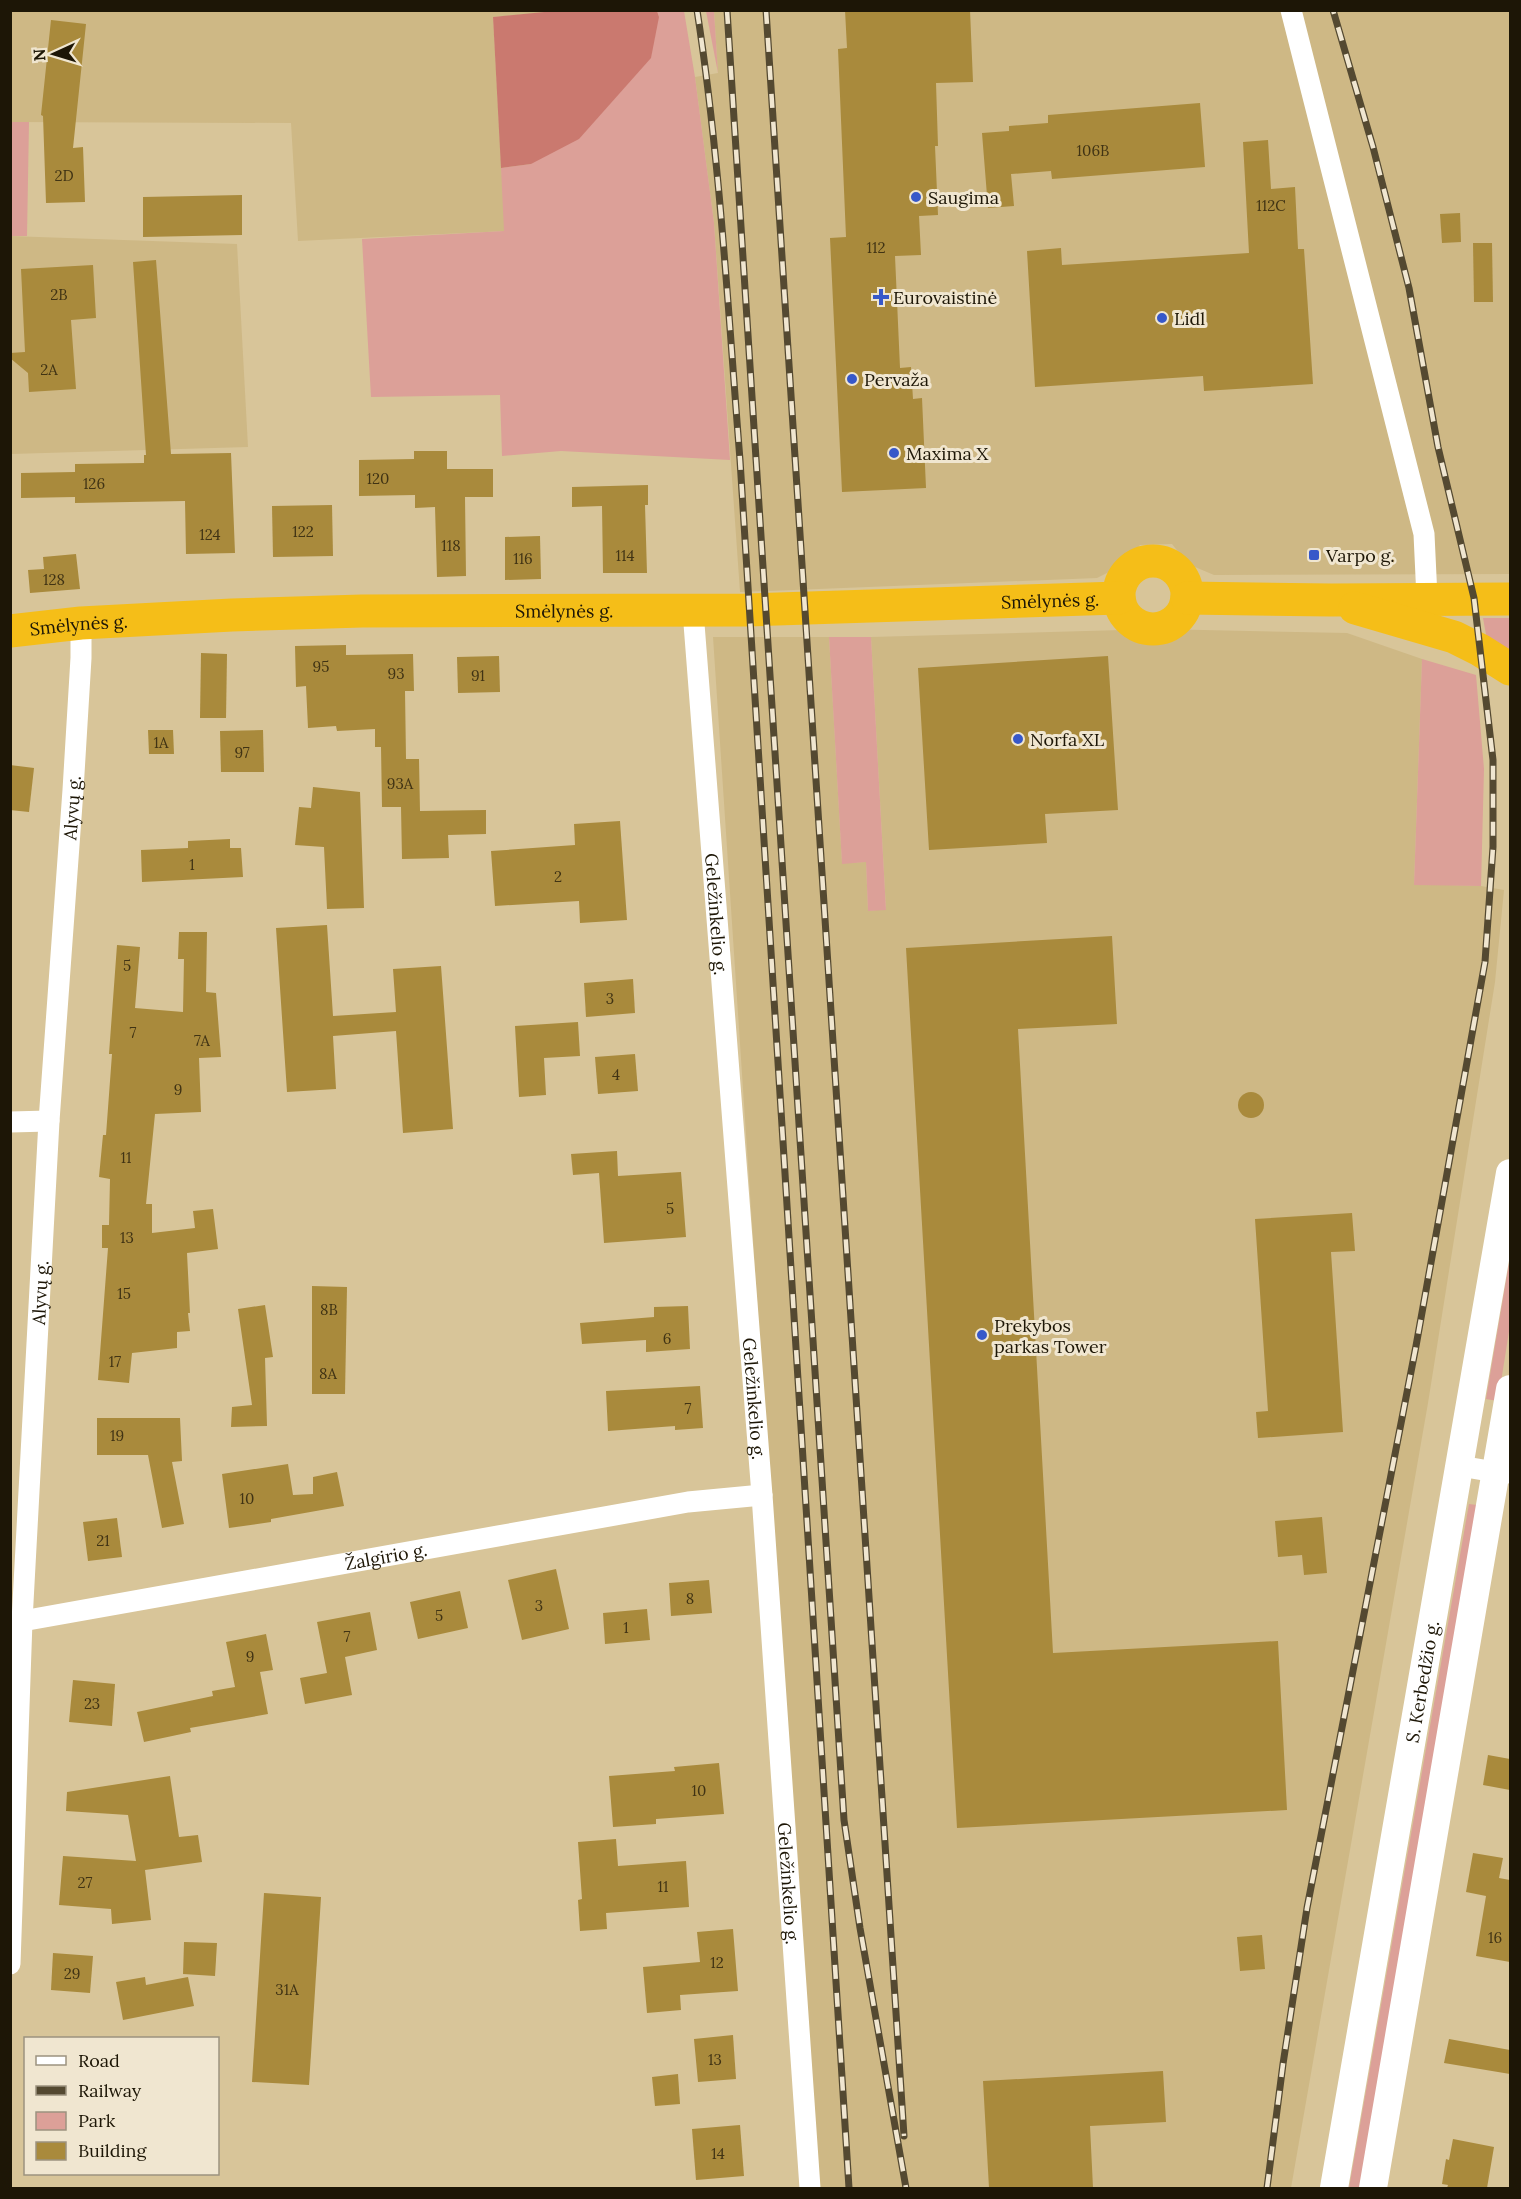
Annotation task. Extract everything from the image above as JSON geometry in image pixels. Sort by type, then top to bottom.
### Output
[{"type":"highway","name":"Smėlynės g.","points":[[1148,561],[1168,564],[1176,570],[1182,578],[1187,598],[1185,607],[1174,622],[1158,629],[1148,629],[1132,622],[1126,615],[1119,598],[1123,578],[1130,570],[1148,561]]},
{"type":"highway","name":"Smėlynės g.","points":[[10,631],[81,622],[362,611],[693,611],[1119,598]]},
{"type":"highway","points":[[1187,598],[1510,599]]},
{"type":"highway","points":[[1331,600],[1404,624],[1454,637],[1510,669]]},
{"type":"main road","name":"S. Kerbedžio g.","points":[[1335,2188],[1510,1173]]},
{"type":"main road","name":"S. Kerbedžio g.","points":[[1373,2188],[1503,1472],[1510,1389]]},
{"type":"street","points":[[1291,10],[1424,534],[1427,598]]},
{"type":"street","name":"Geležinkelio g.","points":[[693,611],[762,1495],[810,2188]]},
{"type":"street","name":"Alyvų g.","points":[[10,1964],[16,1622],[48,1121],[75,768],[81,622]]},
{"type":"street","points":[[10,1122],[48,1121]]},
{"type":"street","points":[[1460,1466],[1503,1472]]},
{"type":"street","name":"Žalgirio g.","points":[[16,1622],[688,1502],[762,1495]]},
{"type":"shaded area","points":[[565,10],[657,11],[659,17],[651,58],[579,139],[531,164],[501,168],[493,17]]},
{"type":"shaded area","points":[[11,11],[565,11],[493,17],[505,231],[298,241],[291,123],[11,122]]},
{"type":"shaded area","points":[[714,11],[1510,11],[1510,574],[1214,575],[1188,564],[1172,544],[1140,545],[1121,566],[1097,578],[740,592],[714,223],[695,77],[718,73]]},
{"type":"shaded area","points":[[10,236],[237,244],[248,447],[11,454]]},
{"type":"shaded area","points":[[1157,629],[1347,633],[1422,659],[1414,884],[1481,886],[1504,890],[1495,982],[1428,1403],[1291,2188],[816,2188],[713,637],[829,637],[842,863],[866,862],[868,911],[886,909],[871,637]]},
{"type":"green space","points":[[657,11],[684,11],[695,77],[714,223],[730,460],[561,451],[502,456],[500,395],[371,397],[362,239],[504,231],[501,168],[531,164],[659,17]]},
{"type":"green space","points":[[706,11],[714,11],[718,73]]},
{"type":"green space","points":[[11,122],[29,122],[27,236],[11,236]]},
{"type":"green space","points":[[1483,618],[1510,618],[1510,656],[1487,640]]},
{"type":"green space","points":[[829,637],[871,637],[886,910],[868,911],[866,862],[842,864]]},
{"type":"green space","points":[[1422,659],[1476,675],[1484,769],[1481,886],[1414,885]]},
{"type":"green space","points":[[1510,1257],[1510,1325],[1498,1401],[1486,1399]]},
{"type":"green space","points":[[1469,1504],[1477,1505],[1360,2188],[1349,2188]]},
{"type":"building","points":[[845,10],[970,10],[973,82],[936,83],[938,146],[935,146],[938,215],[919,216],[921,255],[895,256],[900,368],[911,367],[913,399],[922,398],[926,488],[842,492],[830,238],[846,237],[838,49],[847,48]]},
{"type":"building","points":[[51,20],[86,24],[73,148],[83,147],[85,202],[46,203],[43,116],[41,115]]},
{"type":"building","points":[[1200,103],[1205,167],[1052,179],[1051,171],[1011,174],[1014,206],[988,208],[982,133],[1009,131],[1009,126],[1048,123],[1048,115]]},
{"type":"building","name":"Lidl","points":[[1268,140],[1271,189],[1295,187],[1298,249],[1304,249],[1313,384],[1204,391],[1203,376],[1035,387],[1027,251],[1061,248],[1062,265],[1249,253],[1243,142]]},
{"type":"building","points":[[242,195],[242,235],[143,237],[143,197]]},
{"type":"building","points":[[1460,213],[1461,242],[1442,243],[1440,214]]},
{"type":"building","points":[[1473,243],[1492,243],[1493,302],[1474,302]]},
{"type":"building","points":[[156,260],[171,454],[231,453],[235,553],[186,554],[185,501],[75,503],[75,497],[21,498],[21,473],[75,472],[75,464],[144,463],[144,455],[146,455],[133,262]]},
{"type":"building","points":[[93,265],[96,318],[71,320],[76,389],[29,392],[28,373],[10,358],[10,353],[25,352],[21,269]]},
{"type":"building","points":[[414,451],[447,451],[447,469],[493,469],[493,497],[465,497],[466,576],[437,577],[435,507],[415,508],[415,495],[359,496],[359,460],[414,459]]},
{"type":"building","points":[[648,485],[648,505],[645,505],[647,573],[603,573],[602,506],[572,507],[572,487]]},
{"type":"building","points":[[332,505],[333,556],[273,557],[272,506]]},
{"type":"building","points":[[540,536],[541,579],[505,580],[505,537]]},
{"type":"building","points":[[76,554],[80,589],[30,593],[28,570],[44,569],[43,557]]},
{"type":"building","points":[[346,645],[346,655],[413,654],[414,691],[405,691],[406,759],[419,759],[420,811],[486,810],[486,834],[448,835],[449,858],[402,859],[401,807],[382,807],[381,747],[375,747],[375,729],[337,731],[336,726],[308,728],[306,686],[296,687],[295,646]]},
{"type":"building","points":[[201,653],[227,654],[226,718],[200,718]]},
{"type":"building","points":[[499,656],[500,692],[458,693],[457,657]]},
{"type":"building","name":"Norfa XL","points":[[1108,656],[1118,810],[1045,814],[1047,843],[929,850],[918,668]]},
{"type":"building","points":[[148,730],[173,730],[174,754],[149,754]]},
{"type":"building","points":[[263,730],[264,772],[221,772],[220,731]]},
{"type":"building","points":[[10,765],[34,768],[29,812],[10,810]]},
{"type":"building","points":[[313,787],[360,792],[364,908],[327,909],[324,847],[295,845],[299,807],[311,808]]},
{"type":"building","points":[[620,821],[627,920],[580,923],[579,901],[495,906],[491,851],[575,845],[574,824]]},
{"type":"building","points":[[230,839],[230,848],[241,848],[243,877],[142,882],[141,850],[188,848],[188,841]]},
{"type":"building","points":[[327,925],[333,1016],[396,1012],[393,969],[441,966],[453,1129],[403,1133],[396,1031],[333,1036],[336,1089],[287,1092],[276,928]]},
{"type":"building","points":[[179,932],[207,932],[206,992],[216,993],[221,1057],[199,1058],[201,1112],[155,1114],[146,1204],[152,1204],[152,1233],[195,1228],[193,1211],[213,1209],[218,1249],[187,1253],[190,1331],[177,1332],[177,1348],[132,1353],[129,1383],[98,1380],[108,1248],[102,1248],[102,1225],[109,1225],[110,1179],[99,1177],[103,1135],[106,1135],[117,945],[140,947],[135,1008],[183,1012],[184,959],[178,959]]},
{"type":"building","name":"Prekybos parkas Tower","points":[[1112,936],[1117,1024],[1018,1029],[1053,1653],[1278,1641],[1287,1810],[957,1828],[906,948]]},
{"type":"building","points":[[633,979],[635,1013],[586,1017],[584,983]]},
{"type":"building","points":[[578,1022],[580,1056],[544,1058],[546,1095],[519,1097],[515,1026]]},
{"type":"building","points":[[635,1054],[638,1091],[598,1094],[595,1057]]},
{"type":"building","points":[[1251,1092],[1260,1096],[1264,1105],[1260,1114],[1251,1118],[1242,1114],[1238,1105],[1242,1096]]},
{"type":"building","points":[[617,1151],[618,1176],[681,1172],[686,1237],[604,1243],[599,1173],[573,1175],[571,1154]]},
{"type":"building","points":[[1352,1213],[1355,1251],[1331,1252],[1343,1432],[1258,1438],[1256,1412],[1268,1411],[1255,1219]]},
{"type":"building","points":[[312,1286],[347,1287],[345,1394],[312,1394]]},
{"type":"building","points":[[265,1305],[273,1357],[265,1358],[267,1426],[231,1427],[232,1407],[252,1405],[238,1309]]},
{"type":"building","points":[[688,1306],[690,1349],[646,1352],[646,1340],[582,1344],[580,1323],[654,1317],[654,1307]]},
{"type":"building","points":[[700,1386],[703,1428],[675,1430],[675,1426],[608,1431],[606,1391]]},
{"type":"building","points":[[97,1418],[180,1418],[182,1461],[172,1462],[184,1524],[162,1528],[148,1455],[97,1455]]},
{"type":"building","points":[[288,1464],[293,1495],[313,1494],[313,1477],[337,1472],[344,1506],[271,1519],[271,1522],[229,1528],[222,1474]]},
{"type":"building","points":[[1322,1517],[1327,1573],[1304,1575],[1302,1555],[1278,1557],[1275,1521]]},
{"type":"building","points":[[117,1518],[122,1557],[88,1561],[83,1522]]},
{"type":"building","points":[[556,1569],[569,1629],[522,1640],[508,1580]]},
{"type":"building","points":[[709,1580],[712,1613],[671,1616],[669,1583]]},
{"type":"building","points":[[460,1591],[468,1628],[418,1639],[410,1602]]},
{"type":"building","points":[[647,1609],[650,1640],[605,1644],[603,1613]]},
{"type":"building","points":[[370,1612],[377,1650],[345,1657],[352,1695],[305,1704],[300,1678],[327,1673],[317,1622]]},
{"type":"building","points":[[266,1634],[273,1670],[260,1672],[268,1714],[190,1728],[191,1732],[144,1742],[137,1712],[213,1696],[212,1691],[235,1687],[226,1642]]},
{"type":"building","points":[[73,1680],[115,1684],[112,1726],[69,1722]]},
{"type":"building","points":[[1488,1755],[1510,1759],[1510,1790],[1483,1785]]},
{"type":"building","points":[[719,1763],[724,1814],[656,1819],[656,1824],[613,1827],[609,1776],[675,1771],[674,1767]]},
{"type":"building","points":[[170,1776],[179,1837],[198,1835],[202,1862],[145,1870],[151,1920],[112,1924],[111,1909],[59,1905],[63,1856],[136,1861],[128,1815],[66,1811],[67,1792]]},
{"type":"building","points":[[616,1839],[618,1866],[686,1861],[689,1907],[606,1913],[607,1929],[580,1931],[578,1900],[582,1899],[578,1842]]},
{"type":"building","points":[[1473,1853],[1503,1858],[1499,1878],[1510,1880],[1510,1962],[1476,1956],[1486,1896],[1466,1892]]},
{"type":"building","points":[[264,1893],[321,1897],[309,2085],[252,2082]]},
{"type":"building","points":[[733,1929],[738,1991],[680,1995],[681,2010],[647,2013],[643,1967],[700,1962],[697,1932]]},
{"type":"building","points":[[1262,1935],[1265,1969],[1240,1971],[1237,1937]]},
{"type":"building","points":[[184,1942],[217,1943],[215,1976],[183,1974]]},
{"type":"building","points":[[53,1953],[93,1956],[90,1993],[51,1990]]},
{"type":"building","points":[[145,1977],[146,1985],[188,1977],[194,2006],[123,2020],[116,1982]]},
{"type":"building","points":[[733,2035],[736,2079],[698,2082],[694,2039]]},
{"type":"building","points":[[1449,2039],[1510,2050],[1510,2074],[1444,2063]]},
{"type":"building","points":[[1163,2071],[1166,2122],[1090,2126],[1093,2188],[989,2188],[983,2081]]},
{"type":"building","points":[[678,2074],[680,2104],[655,2106],[652,2077]]},
{"type":"building","points":[[740,2125],[744,2176],[696,2180],[692,2129]]},
{"type":"building","points":[[1453,2139],[1494,2147],[1487,2188],[1447,2188],[1448,2185],[1442,2184],[1446,2159],[1449,2160]]},
{"type":"railway","points":[[697,10],[718,178],[740,460],[849,2188]]},
{"type":"railway","points":[[727,10],[844,1820],[860,1928],[906,2188]]},
{"type":"railway","points":[[766,10],[904,2136]]},
{"type":"railway","points":[[1267,2188],[1307,1908],[1416,1346],[1485,962],[1493,847],[1493,760],[1474,598],[1438,447],[1409,288],[1373,147],[1333,10]]},
{"type":"place","name":"Saugima","points":[[916,197]]},
{"type":"place","name":"Eurovaistinė","points":[[881,297]]},
{"type":"place","name":"Lidl","points":[[1162,318]]},
{"type":"place","name":"Pervaža","points":[[852,379]]},
{"type":"place","name":"Maxima X","points":[[894,453]]},
{"type":"place","name":"Varpo g.","points":[[1314,555]]},
{"type":"place","name":"Norfa XL","points":[[1018,739]]},
{"type":"place","name":"Prekybos parkas Tower","points":[[982,1335]]}]
